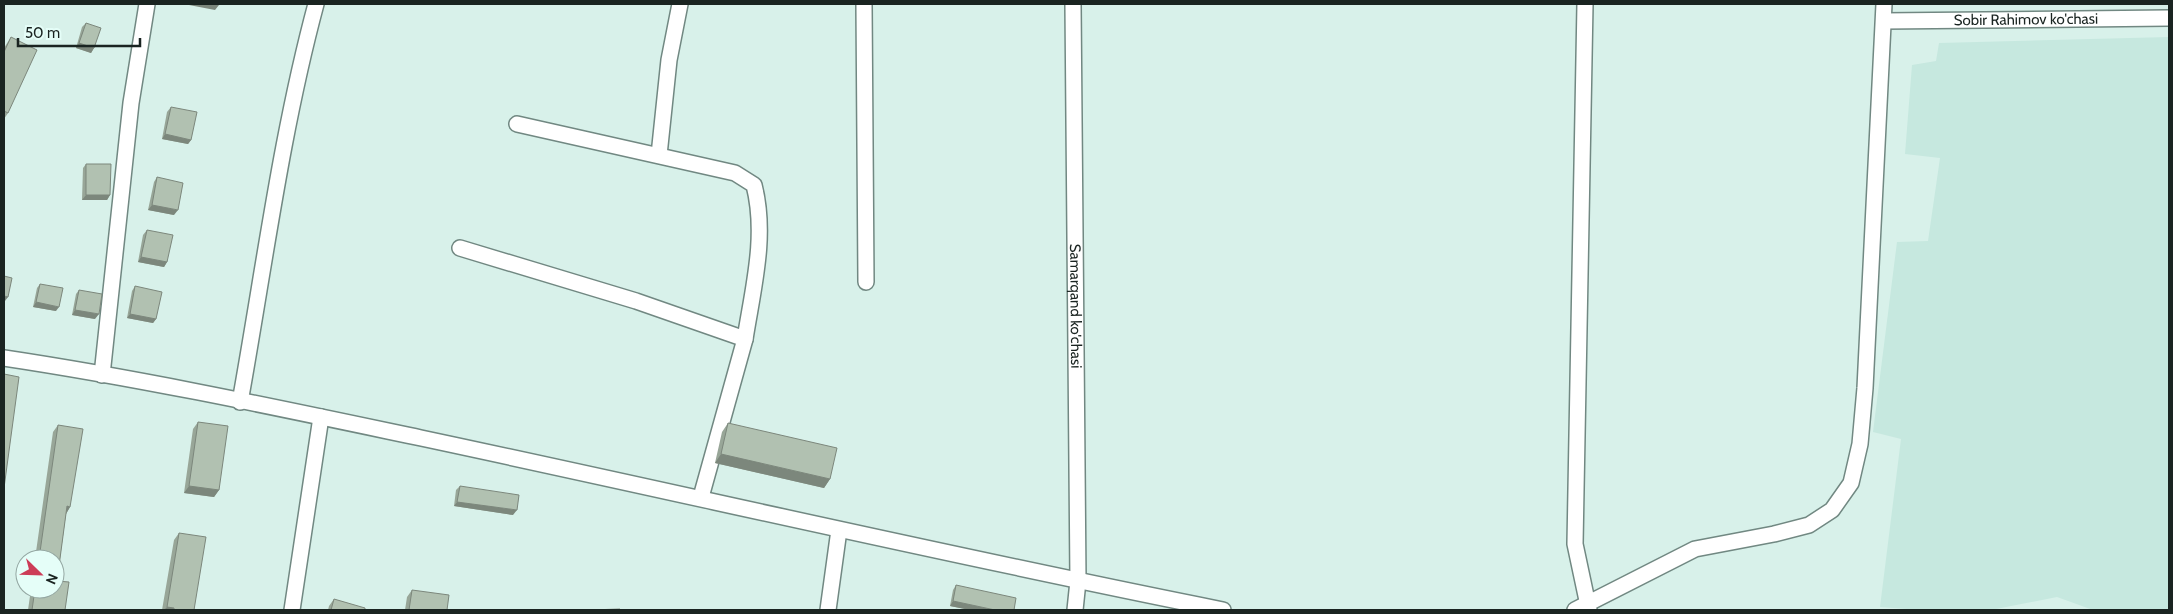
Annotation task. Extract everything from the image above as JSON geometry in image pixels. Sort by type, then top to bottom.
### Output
[{"type":"street","points":[[102,375],[131,103],[147,4]]},
{"type":"street","points":[[240,402],[258,299],[270,214],[302,57],[316,4]]},
{"type":"street","points":[[659,155],[669,60],[680,4]]},
{"type":"street","points":[[864,4],[866,282]]},
{"type":"street","name":"Samarqand ko'chasi","points":[[1073,4],[1078,581],[1075,610]]},
{"type":"street","points":[[1585,4],[1575,544],[1584,608],[1695,549],[1774,534],[1809,525],[1832,510],[1851,483],[1860,444],[1865,388],[1884,4]]},
{"type":"street","name":"Sobir Rahimov ko'chasi","points":[[1884,21],[2169,18]]},
{"type":"street","points":[[517,124],[735,173],[754,185],[760,208],[761,234],[745,338],[701,497]]},
{"type":"street","points":[[460,248],[636,300],[745,338]]},
{"type":"street","points":[[4,358],[321,417],[701,497],[839,530],[1223,610]]},
{"type":"street","points":[[292,610],[321,417]]},
{"type":"street","points":[[828,610],[839,530]]},
{"type":"shaded area","points":[[2169,37],[2169,610],[2093,610],[2057,597],[1991,610],[1920,610],[1880,607],[1901,439],[1873,432],[1897,242],[1928,241],[1940,158],[1905,154],[1912,65],[1936,61],[1939,43]]},
{"type":"building","points":[[86,23],[101,28],[94,48],[79,43]]},
{"type":"building","points":[[11,37],[37,50],[8,113],[4,111],[4,52]]},
{"type":"building","points":[[171,107],[197,112],[191,140],[165,134]]},
{"type":"building","points":[[86,164],[111,164],[110,195],[86,195]]},
{"type":"building","points":[[157,177],[183,183],[178,210],[152,205]]},
{"type":"building","points":[[147,230],[173,235],[167,262],[141,257]]},
{"type":"building","points":[[4,276],[12,278],[8,297],[4,296]]},
{"type":"building","points":[[40,284],[63,288],[59,307],[36,302]]},
{"type":"building","points":[[135,286],[162,292],[156,319],[130,314]]},
{"type":"building","points":[[79,290],[102,294],[99,314],[75,310]]},
{"type":"building","points":[[4,374],[19,377],[4,488]]},
{"type":"building","points":[[198,422],[228,426],[219,490],[189,486]]},
{"type":"building","points":[[728,423],[837,448],[830,479],[721,454]]},
{"type":"building","points":[[58,425],[83,429],[70,507],[67,506],[61,549],[40,549]]},
{"type":"building","points":[[460,486],[519,495],[517,510],[457,502]]},
{"type":"building","points":[[179,533],[206,537],[194,610],[174,610],[174,608],[167,607]]},
{"type":"building","points":[[65,582],[69,582],[65,610],[32,610],[34,599],[65,599]]},
{"type":"building","points":[[956,585],[1016,598],[1014,610],[995,610],[953,601]]},
{"type":"building","points":[[412,590],[449,595],[447,610],[409,610]]},
{"type":"building","points":[[334,599],[365,608],[365,610],[331,610]]}]
